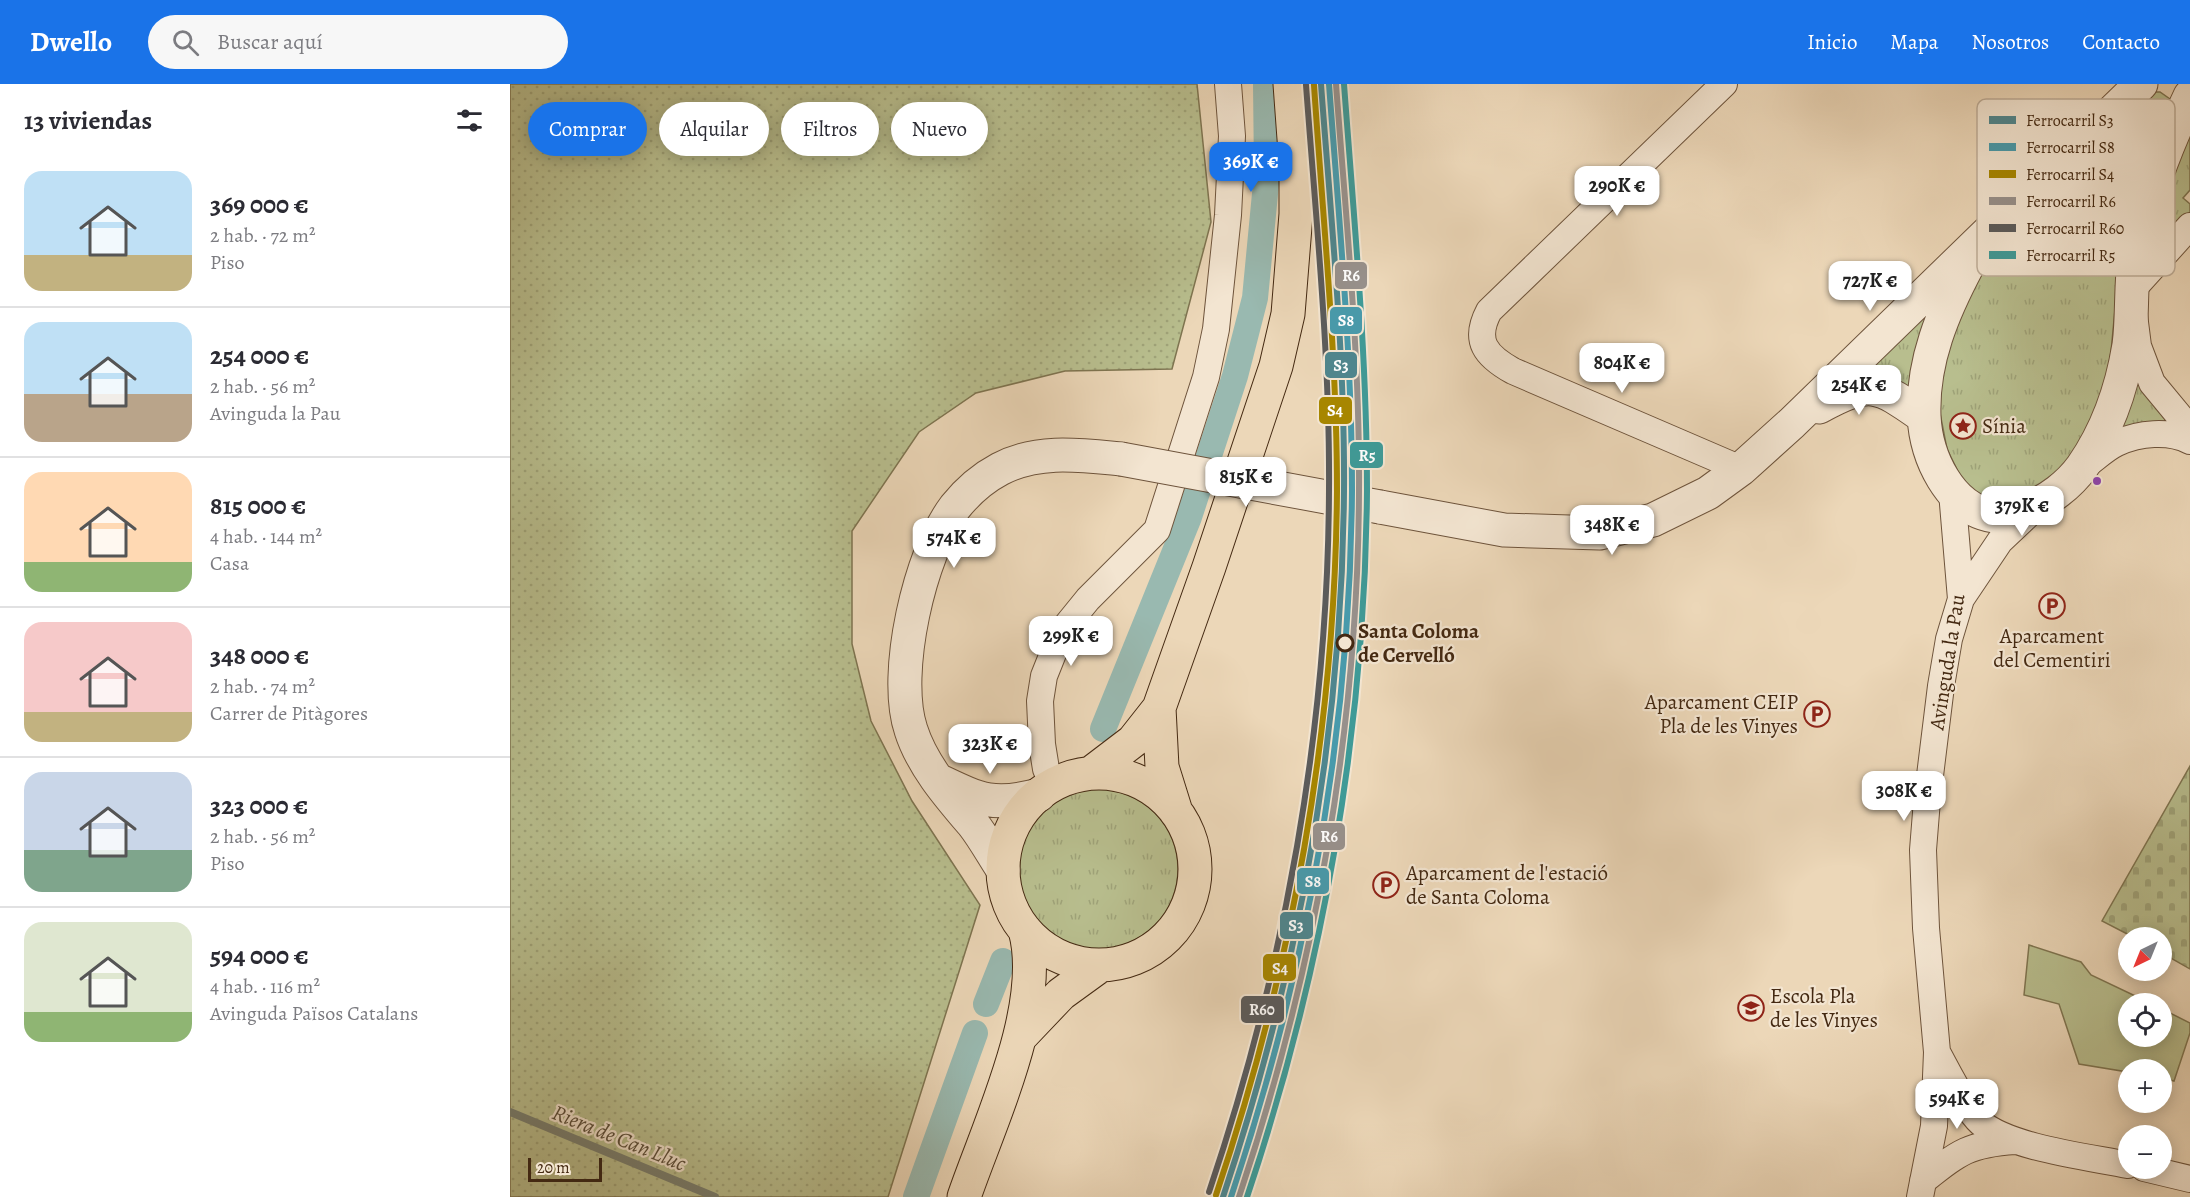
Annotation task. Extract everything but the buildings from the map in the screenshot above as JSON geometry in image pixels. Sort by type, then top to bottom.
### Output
[{"type":"main road","points":[[1091,773],[1134,741],[1159,708],[1258,423],[1283,341],[1292,286],[1296,198],[1290,84]]},
{"type":"main road","points":[[1159,708],[1162,767],[1176,812],[1191,838],[1195,864],[1192,892],[1182,918],[1166,938],[1149,951],[1124,962],[1101,965],[1069,960],[1057,955],[1045,949],[1025,930],[1011,907],[1003,870],[1007,845],[1014,826],[1027,806],[1046,789],[1065,779],[1091,773],[1117,775],[1134,780],[1158,794],[1176,812]]},
{"type":"main road","points":[[964,1197],[1021,1036],[1031,961],[1025,930]]},
{"type":"main road","points":[[1021,1036],[1061,994],[1101,965]]},
{"type":"street","points":[[940,781],[986,800],[1013,802],[1046,789],[1040,701],[1044,676],[1062,631],[1088,598],[1157,530],[1206,377],[1216,329],[1228,215],[1232,136],[1228,84]]},
{"type":"street","points":[[1724,84],[1489,311],[1482,324],[1482,339],[1487,351],[1496,362],[1741,469]]},
{"type":"street","points":[[2126,99],[2141,84]]},
{"type":"street","points":[[2175,126],[2190,96]]},
{"type":"street","points":[[2175,243],[2190,226]]},
{"type":"street","points":[[1003,870],[974,825],[958,809],[923,758],[910,729],[905,705],[904,683],[909,638],[917,601],[941,531],[955,507],[985,478],[1017,461],[1059,455],[1121,459],[1504,530],[1600,533],[1653,520],[1708,493],[1741,469],[1977,245]]},
{"type":"street","name":"Avinguda la Pau","points":[[1921,1189],[1934,1126],[1937,1052],[1926,928],[1923,850],[1941,686],[1961,599],[1952,492],[1935,464],[1924,417],[1927,371],[1935,338],[1948,302],[1977,248]]},
{"type":"street","points":[[2081,468],[2105,428],[2117,394],[2129,344],[2133,276]]},
{"type":"street","points":[[2145,276],[2131,291],[2138,346],[2152,383],[2190,429]]},
{"type":"street","points":[[1796,419],[1843,394],[1869,387],[1894,396],[1924,417]]},
{"type":"street","points":[[1961,599],[2000,541],[2041,503],[2062,488],[2081,468],[2117,443],[2145,435],[2178,435],[2190,441]]},
{"type":"street","points":[[1952,492],[1972,508],[1994,517],[2009,515],[2041,503]]},
{"type":"street","points":[[1937,1052],[1961,1095],[1981,1123],[2015,1141],[2118,1163]]},
{"type":"street","points":[[1921,1189],[1949,1160],[1970,1147],[2015,1141]]},
{"type":"street","points":[[2172,1175],[2190,1179]]},
{"type":"green space","points":[[510,84],[1197,84],[1211,222],[1172,369],[1065,371],[976,393],[919,432],[852,531],[852,644],[871,721],[912,801],[980,905],[888,1197],[510,1197]]},
{"type":"green space","points":[[2154,92],[2160,92],[2170,99],[2146,99]]},
{"type":"green space","points":[[2190,125],[2190,190],[2183,198],[2190,204],[2190,218],[2175,231],[2175,166]]},
{"type":"green space","points":[[1980,276],[2118,276],[2111,352],[2099,404],[2073,455],[2055,474],[2039,486],[2006,500],[1990,499],[1975,493],[1963,482],[1947,449],[1938,403],[1943,362],[1968,290]]},
{"type":"green space","points":[[1924,314],[1926,318],[1910,387],[1906,388],[1867,372]]},
{"type":"green space","points":[[2137,378],[2175,422],[2120,430]]},
{"type":"green space","points":[[2190,766],[2190,969],[2172,959],[2172,927],[2118,927],[2118,929],[2102,921]]},
{"type":"green space","points":[[1098,789],[1128,795],[1154,813],[1172,839],[1178,869],[1172,899],[1154,925],[1128,943],[1098,949],[1068,943],[1042,925],[1024,899],[1018,869],[1024,839],[1042,813],[1068,795]]},
{"type":"green space","points":[[2029,945],[2081,962],[2091,975],[2129,993],[2118,993],[2118,1047],[2172,1047],[2172,1014],[2190,1023],[2190,1033],[2174,1081],[2172,1080],[2172,1059],[2118,1059],[2118,1070],[2079,1064],[2059,1004],[2024,995]]},
{"type":"waterway","points":[[1103,729],[1189,517],[1235,376],[1255,298],[1267,173],[1266,84]]},
{"type":"waterway","points":[[986,1004],[1003,961]]},
{"type":"waterway","points":[[916,1197],[975,1033]]},
{"type":"waterway","name":"Riera de Can Lluc","points":[[510,1112],[715,1197]]},
{"type":"rail line","name":"S3","points":[[1223,1197],[1274,1025],[1294,937],[1325,760],[1335,671],[1341,581],[1344,440],[1337,287],[1321,84]]},
{"type":"rail line","name":"S8","points":[[1231,1197],[1282,1025],[1302,937],[1333,760],[1343,671],[1352,491],[1350,389],[1329,84]]},
{"type":"rail line","name":"R6","points":[[1239,1197],[1290,1025],[1310,937],[1341,760],[1351,670],[1357,581],[1359,440],[1352,287],[1336,84]]},
{"type":"rail line","name":"R5","points":[[1247,1197],[1298,1025],[1318,937],[1335,849],[1358,670],[1367,491],[1365,389],[1344,84]]},
{"type":"rail line","name":"R60","points":[[1209,1192],[1260,1021],[1280,934],[1311,757],[1321,668],[1327,579],[1329,439],[1322,288],[1306,85]]},
{"type":"rail line","name":"S4","points":[[1216,1195],[1267,1023],[1287,936],[1318,759],[1328,670],[1334,581],[1336,440],[1332,338],[1314,85]]},
{"type":"place","name":"Sínia","points":[[1963,426]]},
{"type":"place","name":"Aparcament del Cementiri","points":[[2052,606]]},
{"type":"place","name":"Santa Coloma de Cervelló","points":[[1345,643]]},
{"type":"place","name":"Aparcament CEIP Pla de les Vinyes","points":[[1817,714]]},
{"type":"place","name":"Aparcament de l'estació de Santa Coloma","points":[[1386,885]]},
{"type":"place","name":"Escola Pla de les Vinyes","points":[[1751,1008]]}]
